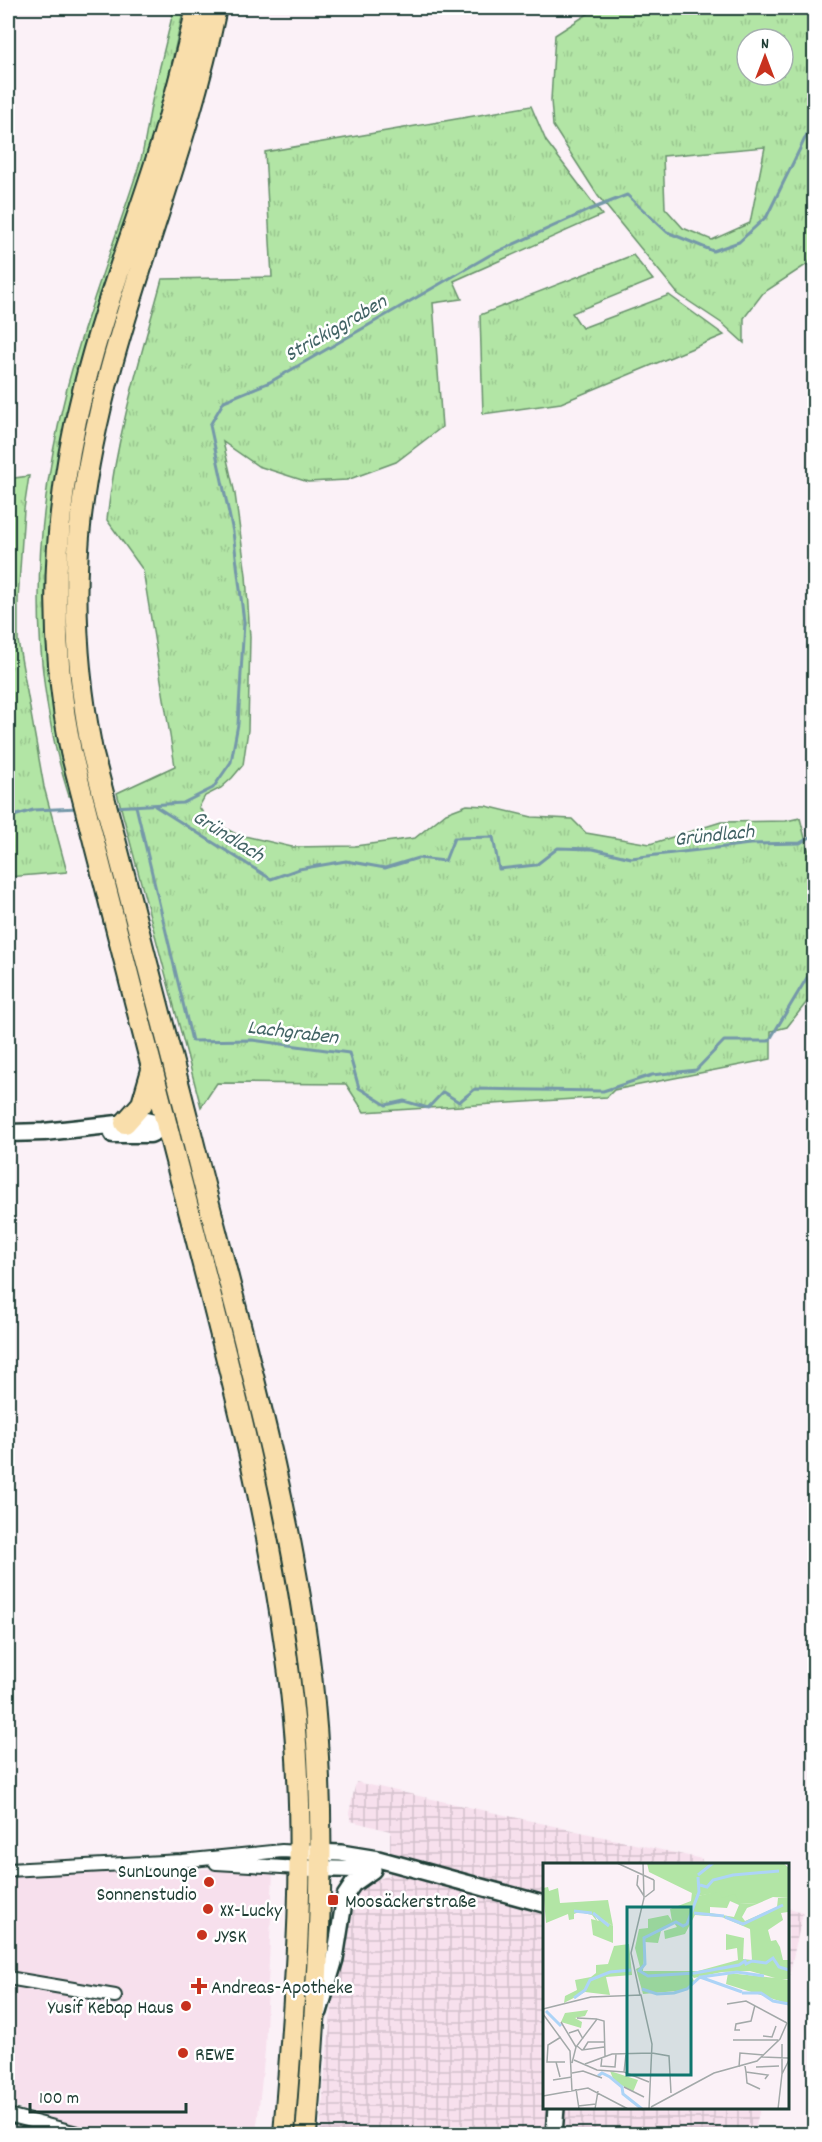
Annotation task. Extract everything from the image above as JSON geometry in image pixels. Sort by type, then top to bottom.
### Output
[{"type":"main road","points":[[197,8],[164,134],[90,362],[77,416],[62,496],[56,563],[57,642],[64,712],[81,795],[240,1413],[275,1573],[294,1719],[299,1860],[296,1978],[284,2134]]},
{"type":"main road","points":[[216,8],[192,108],[112,361],[92,447],[84,495],[76,584],[79,661],[86,715],[102,791],[255,1378],[293,1552],[313,1687],[321,1860],[314,2026],[306,2134]]},
{"type":"main road","points":[[126,1123],[142,1104],[152,1070]]},
{"type":"main road","points":[[44,1132],[146,1121],[166,1126]]},
{"type":"main road","points":[[8,1132],[74,1135],[150,1134],[166,1126],[188,1121]]},
{"type":"street","points":[[8,1870],[182,1861],[282,1851],[299,1860],[378,1859],[543,1904]]},
{"type":"street","points":[[321,1860],[373,1870],[399,1865]]},
{"type":"street","points":[[314,2026],[327,1991],[335,1959],[343,1902],[350,1887],[373,1870]]},
{"type":"street","points":[[8,1978],[115,1996]]},
{"type":"street","points":[[554,2134],[555,2109]]},
{"type":"street","points":[[8,2115],[81,2134]]},
{"type":"shaded area","points":[[356,1782],[702,1859],[701,1863],[543,1863],[543,2109],[760,2109],[754,2134],[320,2134],[344,1905],[361,1885],[390,1875],[390,1831],[351,1821],[349,1813]]},
{"type":"shaded area","points":[[266,1868],[273,1872],[265,2050],[256,2134],[107,2134],[8,2105],[8,1873]]},
{"type":"shaded area","points":[[789,1908],[803,1912],[789,1976]]},
{"type":"green space","points":[[174,8],[184,8],[156,134],[59,467],[74,796],[69,796],[55,745],[46,694],[41,643],[39,591],[47,487],[56,435],[76,355],[141,159]]},
{"type":"green space","points":[[597,8],[814,8],[814,246],[809,263],[763,293],[744,318],[744,343],[723,324],[678,294],[598,196],[553,126],[551,100],[555,35]],"holes":[[[765,147],[750,223],[712,240],[683,228],[665,208],[663,156]]]},
{"type":"green space","points":[[531,106],[546,141],[602,215],[454,281],[462,299],[433,303],[442,427],[396,462],[347,480],[308,482],[258,466],[223,442],[235,494],[246,575],[250,637],[248,730],[243,765],[221,788],[205,796],[199,807],[207,819],[236,834],[292,847],[355,846],[415,838],[446,813],[467,805],[486,806],[532,817],[572,819],[586,833],[650,844],[721,822],[786,821],[800,818],[814,866],[814,993],[787,1027],[771,1031],[771,1059],[614,1090],[607,1097],[364,1112],[346,1084],[217,1083],[201,1107],[117,793],[175,766],[143,570],[107,520],[123,428],[162,279],[272,277],[265,152]]},
{"type":"green space","points":[[633,255],[653,280],[572,313],[582,328],[669,295],[724,335],[561,403],[483,414],[480,315]]},
{"type":"green space","points":[[29,476],[24,509],[18,600],[18,641],[44,787],[67,872],[8,877],[8,479]]},
{"type":"green space","points":[[208,1247],[228,1308],[255,1407],[302,1654],[314,1845],[310,1845],[308,1770],[300,1696]]},
{"type":"green space","points":[[304,1888],[309,1888],[306,1985],[308,2031],[300,2134],[289,2134]]},
{"type":"waterway","name":"Strickiggraben","points":[[113,807],[183,803],[213,788],[231,762],[238,724],[244,622],[233,532],[210,425],[224,401],[270,382],[490,255],[627,195],[667,232],[713,251],[739,242],[767,216],[814,120]]},
{"type":"waterway","name":"Lachgraben","points":[[136,806],[192,1041],[252,1040],[349,1053],[359,1088],[386,1105],[404,1101],[428,1108],[443,1092],[459,1102],[475,1089],[603,1091],[652,1075],[696,1070],[724,1041],[769,1041],[814,966]]},
{"type":"waterway","name":"Gründlach","points":[[155,806],[271,879],[299,869],[346,861],[385,868],[418,858],[445,861],[454,838],[493,837],[499,869],[536,865],[558,848],[593,849],[631,858],[750,844],[800,843],[814,835]]},
{"type":"waterway","name":"Gründlach","points":[[8,818],[33,810],[79,808]]},
{"type":"place","name":"SunLounge Sonnenstudio","points":[[209,1882]]},
{"type":"place","name":"Moosäckerstraße","points":[[333,1900]]},
{"type":"place","name":"XX-Lucky","points":[[208,1909]]},
{"type":"place","name":"JYSK","points":[[202,1935]]},
{"type":"place","name":"Andreas-Apotheke","points":[[199,1986]]},
{"type":"place","name":"Yusif Kebap Haus","points":[[186,2006]]},
{"type":"place","name":"REWE","points":[[183,2053]]}]
